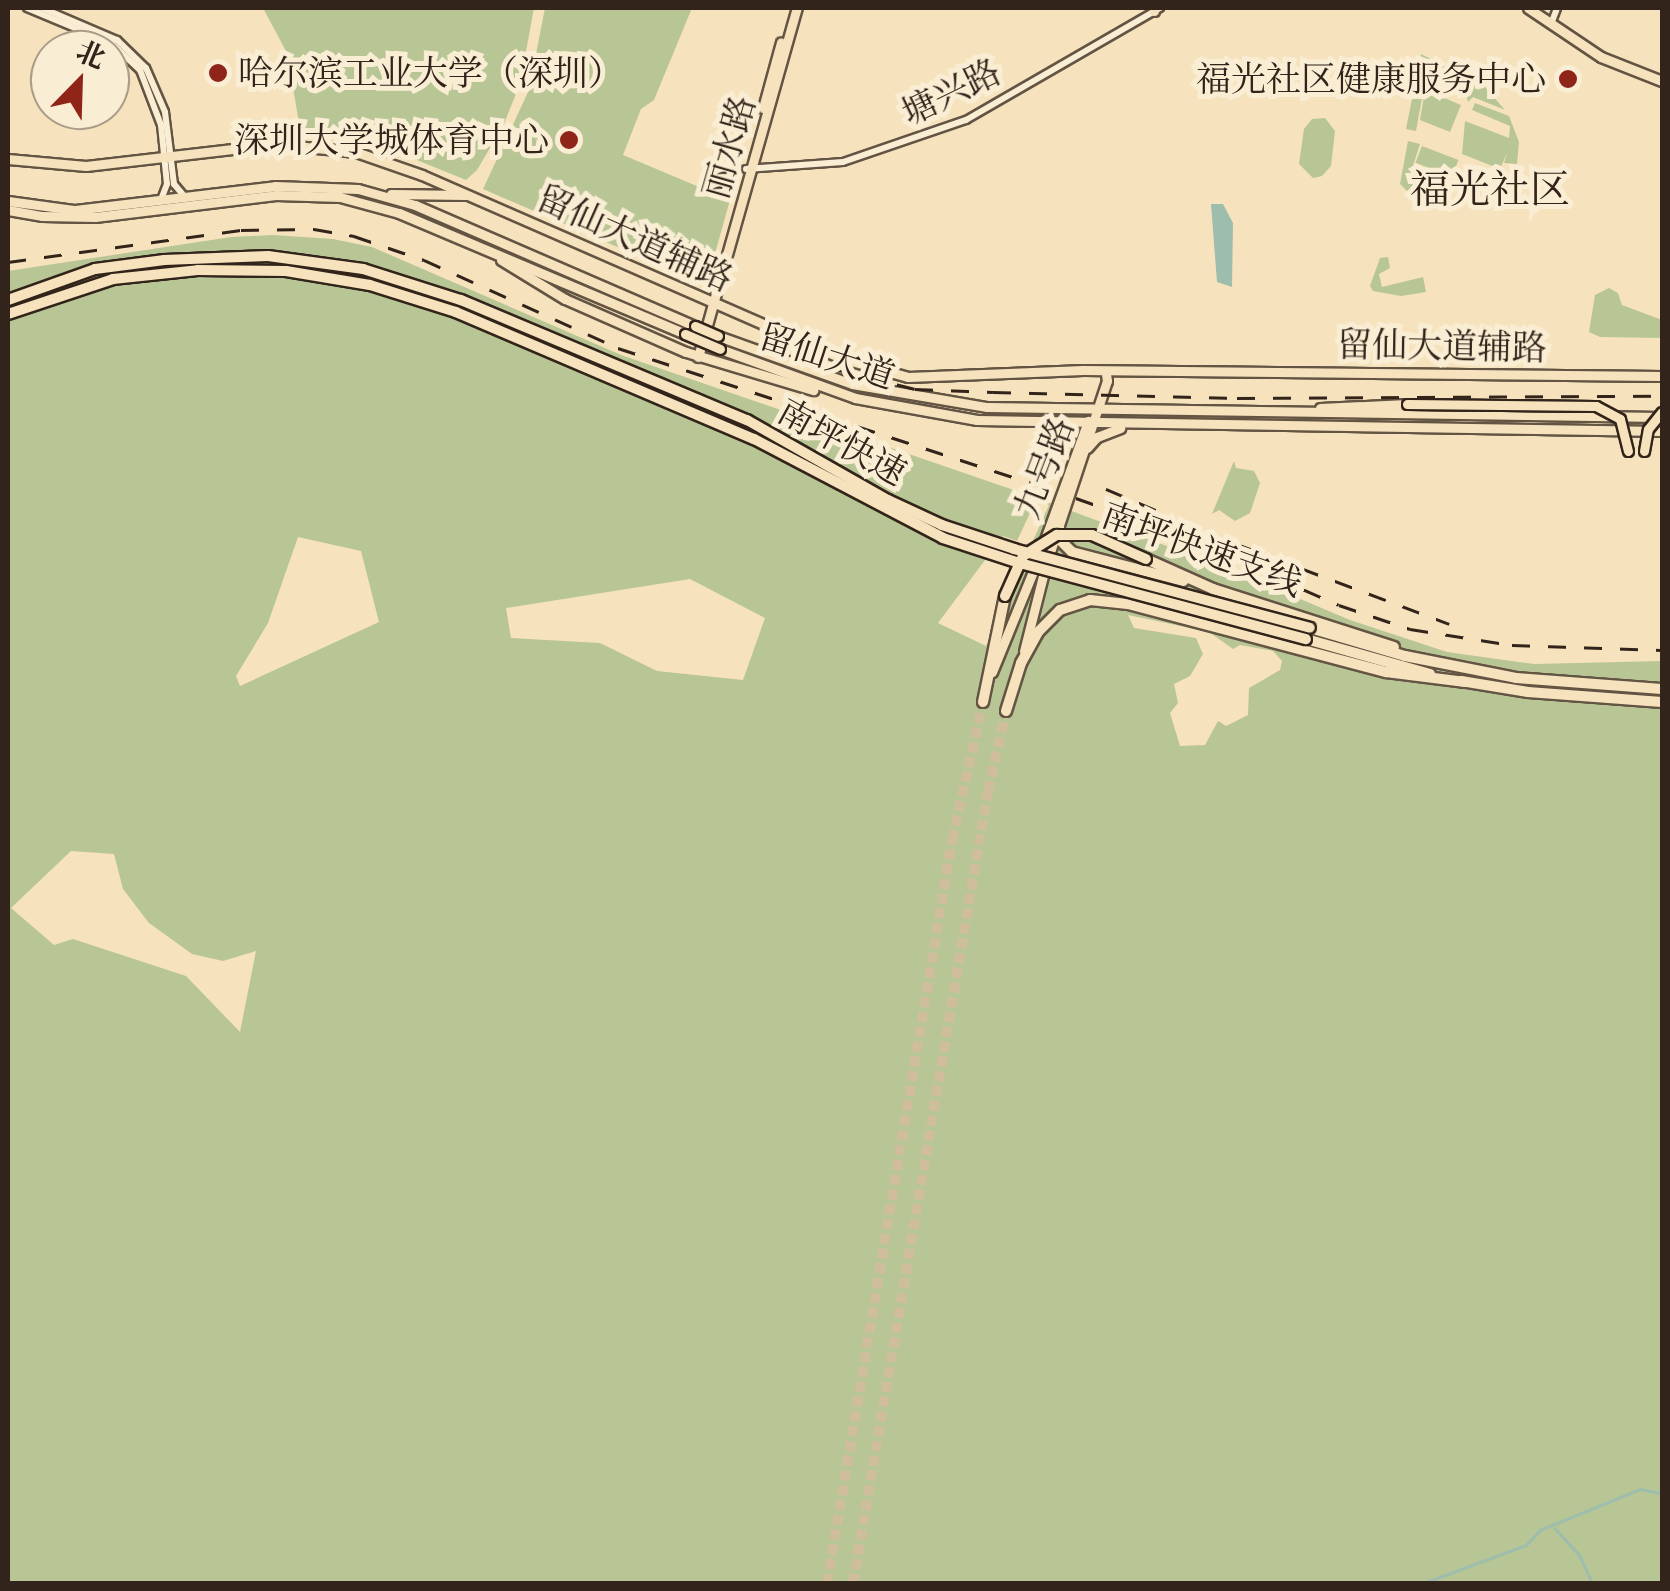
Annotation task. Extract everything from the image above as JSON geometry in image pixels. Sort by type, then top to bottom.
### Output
[{"type":"highway","name":"南坪快速","points":[[8,300],[95,269],[180,258],[282,257],[363,269],[461,300],[747,420],[888,500],[942,524],[1465,682],[1548,694],[1662,702]]},
{"type":"highway","name":"南坪快速","points":[[8,314],[113,279],[198,270],[286,271],[370,285],[456,312],[754,439],[944,538],[1016,562],[1452,666],[1543,682],[1662,690]]},
{"type":"highway","points":[[1059,524],[1059,539],[1072,552],[1213,589]]},
{"type":"highway","name":"南坪快速支线","points":[[983,702],[1005,596],[1023,556],[1057,535],[1092,536],[1213,589],[1452,666]]},
{"type":"highway","name":"南坪快速支线","points":[[1006,711],[1021,663],[1038,632],[1073,603],[1108,601],[1386,672],[1465,682]]},
{"type":"main road","name":"丽水路","points":[[698,357],[696,348],[794,8]]},
{"type":"main road","points":[[1528,8],[1549,18]]},
{"type":"main road","points":[[1536,8],[1601,56],[1662,79]]},
{"type":"main road","name":"留仙大道辅路","points":[[8,161],[73,166],[168,159],[265,144],[324,147],[384,160],[711,303],[831,360],[907,381],[1106,374],[1662,378]]},
{"type":"main road","name":"留仙大道","points":[[8,201],[74,210],[313,184],[375,192],[415,205],[718,336],[816,373],[912,397],[986,407],[1124,412],[1662,414]]},
{"type":"main road","points":[[375,192],[464,195]]},
{"type":"main road","name":"留仙大道","points":[[8,210],[58,218],[95,218],[276,195],[326,195],[382,207],[720,348],[856,398],[936,416],[1052,424],[1662,431]]},
{"type":"main road","points":[[473,243],[565,299],[698,357],[856,398]]},
{"type":"main road","name":"留仙大道辅路","points":[[711,303],[844,359],[908,377],[1083,370],[1662,378]]},
{"type":"main road","name":"九号路","points":[[1021,663],[1078,457],[1104,391],[1106,374]]},
{"type":"main road","points":[[1104,391],[1112,407],[1124,412]]},
{"type":"main road","points":[[1270,412],[1407,404],[1596,406],[1620,419],[1628,451]]},
{"type":"main road","points":[[1644,451],[1648,429],[1662,414]]},
{"type":"main road","points":[[1052,424],[1074,435],[1078,457]]},
{"type":"main road","points":[[1078,457],[1098,437],[1140,424]]},
{"type":"main road","name":"九号路","points":[[990,678],[1078,457]]},
{"type":"street","points":[[27,8],[110,43],[132,60],[152,93],[175,188],[186,197]]},
{"type":"street","points":[[42,8],[109,36],[140,61],[162,100],[168,159],[161,200]]},
{"type":"street","points":[[1549,18],[1557,8]]},
{"type":"street","name":"塘兴路","points":[[749,169],[844,162],[966,120],[1156,9]]},
{"type":"green space","points":[[263,8],[534,8],[520,84],[503,126],[477,170],[466,180],[397,152],[343,138],[301,134],[287,53]]},
{"type":"green space","name":"深圳大学城体育中心","points":[[545,8],[692,8],[654,100],[641,109],[623,155],[730,200],[709,275],[701,283],[483,189],[529,90]]},
{"type":"green space","points":[[1421,54],[1475,81],[1477,90],[1485,87],[1505,110],[1473,97],[1468,102],[1466,93],[1426,76],[1416,131],[1406,129]]},
{"type":"green space","points":[[1425,90],[1461,105],[1450,132],[1420,120]]},
{"type":"green space","points":[[1475,103],[1509,116],[1519,142],[1517,164],[1504,163],[1507,153],[1500,169],[1462,154],[1465,121],[1509,138],[1510,126],[1472,110]]},
{"type":"green space","points":[[1325,118],[1335,131],[1331,166],[1322,176],[1313,178],[1299,164],[1304,129],[1312,119]]},
{"type":"green space","points":[[1408,141],[1420,144],[1410,175],[1449,191],[1447,196],[1408,192],[1400,184]]},
{"type":"green space","points":[[1422,146],[1458,160],[1452,177],[1416,163]]},
{"type":"green space","points":[[231,237],[333,239],[372,247],[621,355],[1025,494],[1224,567],[1350,620],[1447,652],[1534,664],[1662,661],[1662,1583],[8,1583],[8,271]],"holes":[[[1036,500],[1049,505],[986,646],[938,623],[1003,536],[1017,541]],[[298,537],[361,551],[379,622],[240,686],[236,676],[268,623]],[[690,579],[765,618],[743,680],[657,671],[600,643],[511,638],[506,608]],[[1128,615],[1209,632],[1233,649],[1240,645],[1273,651],[1282,661],[1280,670],[1249,688],[1248,715],[1226,726],[1218,721],[1205,745],[1180,746],[1170,713],[1178,703],[1174,684],[1190,676],[1203,654],[1196,638],[1134,628]],[[71,851],[114,854],[123,889],[149,923],[192,954],[223,961],[256,951],[240,1032],[186,976],[73,939],[54,945],[11,908]]]},
{"type":"green space","points":[[1388,257],[1390,268],[1379,274],[1382,287],[1423,277],[1426,292],[1401,296],[1373,291],[1370,286],[1380,258]]},
{"type":"green space","points":[[1609,288],[1618,293],[1622,305],[1662,320],[1662,338],[1600,337],[1589,332],[1595,295]]},
{"type":"green space","points":[[1234,461],[1236,468],[1254,471],[1260,483],[1250,513],[1235,521],[1219,510],[1212,514]]},
{"type":"shaded area","points":[[1211,204],[1223,204],[1233,223],[1232,287],[1217,282]]},
{"type":"waterway","points":[[1421,1584],[1526,1545],[1540,1530],[1640,1489],[1661,1493]]},
{"type":"waterway","points":[[1555,1528],[1580,1556],[1593,1584]]},
{"type":"tunnel","points":[[827,1584],[952,840],[983,702]]},
{"type":"tunnel","points":[[853,1584],[988,791],[1006,711]]},
{"type":"railway","points":[[8,262],[241,230],[314,229],[354,236],[424,260],[618,348],[1053,490]]},
{"type":"railway","points":[[827,367],[915,389],[993,392],[1237,398],[1662,396]]},
{"type":"railway","points":[[1106,489],[1165,514]]},
{"type":"railway","points":[[1076,498],[1172,532],[1339,605],[1410,629],[1512,645],[1662,650]]},
{"type":"railway","points":[[1234,543],[1449,624]]},
{"type":"place","name":"哈尔滨工业大学（深圳）","points":[[218,73]]},
{"type":"place","name":"福光社区健康服务中心","points":[[1568,79]]},
{"type":"place","name":"深圳大学城体育中心","points":[[569,140]]},
{"type":"district","name":"福光社区","points":[[1490,189]]}]
